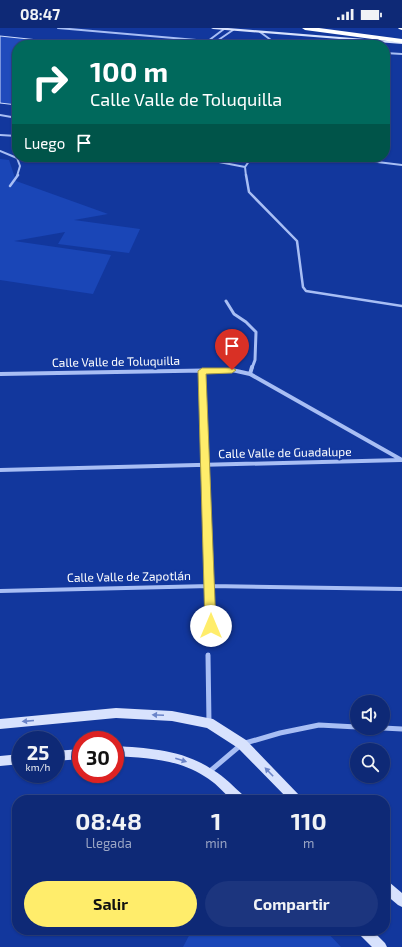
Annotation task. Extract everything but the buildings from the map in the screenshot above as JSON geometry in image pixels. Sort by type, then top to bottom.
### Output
[{"type":"highway","points":[[305,28],[388,40]]},
{"type":"highway","points":[[390,40],[402,42]]},
{"type":"street","points":[[213,28],[374,40]]},
{"type":"street","points":[[390,41],[402,42]]},
{"type":"street","points":[[226,301],[234,314],[246,322],[256,332],[256,360],[250,374]]},
{"type":"street","name":"Calle Valle de Toluquilla","points":[[0,374],[232,370],[250,374],[402,460]]},
{"type":"street","points":[[202,371],[204,465],[211,626]]},
{"type":"street","name":"Calle Valle de Guadalupe","points":[[0,470],[402,460]]},
{"type":"street","name":"Calle Valle de Zapotlán","points":[[0,591],[210,586],[402,589]]},
{"type":"street","points":[[208,656],[209,723]]},
{"type":"street","points":[[0,724],[116,713],[172,716],[209,723],[242,744],[291,795]]},
{"type":"street","points":[[208,772],[242,744],[280,733],[320,725],[350,727]]},
{"type":"street","points":[[390,728],[402,729]]},
{"type":"street","points":[[124,752],[146,753],[182,759],[208,772],[234,795]]},
{"type":"street","points":[[0,761],[12,760]]},
{"type":"street","points":[[390,890],[402,901]]},
{"type":"street","points":[[368,935],[381,947]]},
{"type":"lane","points":[[58,28],[196,40]]},
{"type":"lane","points":[[209,40],[224,29]]},
{"type":"lane","points":[[218,40],[233,30]]},
{"type":"lane","points":[[260,32],[271,40]]},
{"type":"lane","points":[[390,53],[402,54]]},
{"type":"lane","points":[[0,115],[12,117]]},
{"type":"lane","points":[[0,135],[12,136]]},
{"type":"lane","points":[[0,151],[12,156]]},
{"type":"lane","points":[[10,186],[18,176],[20,165],[19,162]]},
{"type":"lane","points":[[219,162],[245,167]]},
{"type":"lane","points":[[248,162],[245,167],[249,192],[297,241],[303,287],[306,291],[402,306]]},
{"type":"lane","points":[[378,162],[402,165]]},
{"type":"shaded area","points":[[0,159],[9,160],[16,181],[108,214],[74,220],[140,229],[129,253],[58,244],[65,232],[14,241],[111,255],[93,294],[0,280]]},
{"type":"shaded area","points":[[189,935],[330,935],[341,947],[183,947]]},
{"type":"route","points":[[211,626],[204,465],[202,371],[232,370]]}]
